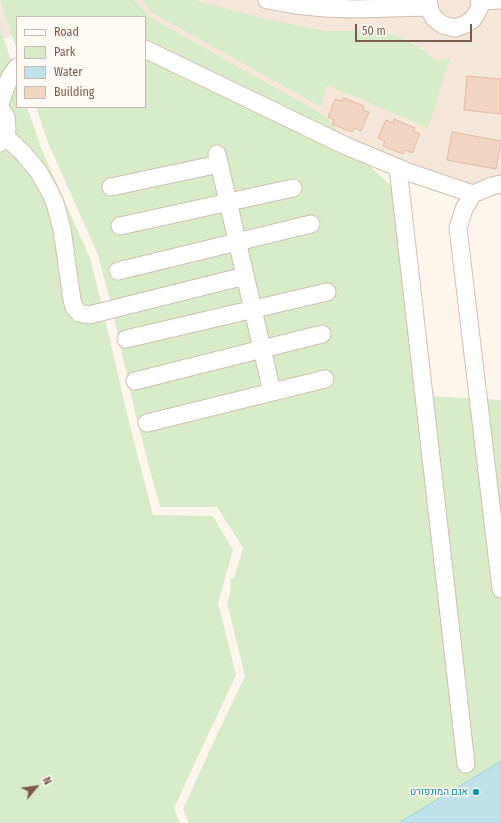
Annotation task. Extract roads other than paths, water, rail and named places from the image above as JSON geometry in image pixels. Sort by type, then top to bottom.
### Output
[{"type":"street","points":[[267,0],[295,5],[355,9],[428,3],[431,14],[436,21],[443,25],[455,28],[466,24],[473,19],[479,9],[480,0],[501,0]]},
{"type":"street","points":[[146,49],[346,146],[398,168],[473,194]]},
{"type":"street","points":[[0,104],[10,77],[16,69]]},
{"type":"street","points":[[0,108],[7,121],[7,129],[2,139],[23,153],[38,171],[55,203],[62,229],[72,300],[74,307],[79,313],[89,315],[245,276]]},
{"type":"street","points":[[111,187],[218,159],[272,392]]},
{"type":"street","points":[[398,168],[466,764]]},
{"type":"street","points":[[501,184],[473,194],[464,209],[458,228],[501,589]]},
{"type":"street","points":[[120,226],[293,188]]},
{"type":"street","points":[[118,271],[310,224]]},
{"type":"street","points":[[126,339],[327,292]]},
{"type":"street","points":[[135,382],[322,334]]},
{"type":"street","points":[[147,423],[324,379]]},
{"type":"water","name":"אגם המונפורט","points":[[501,761],[501,823],[400,823],[400,822]]},
{"type":"place","name":"אגם המונפורט","points":[[476,792]]}]
